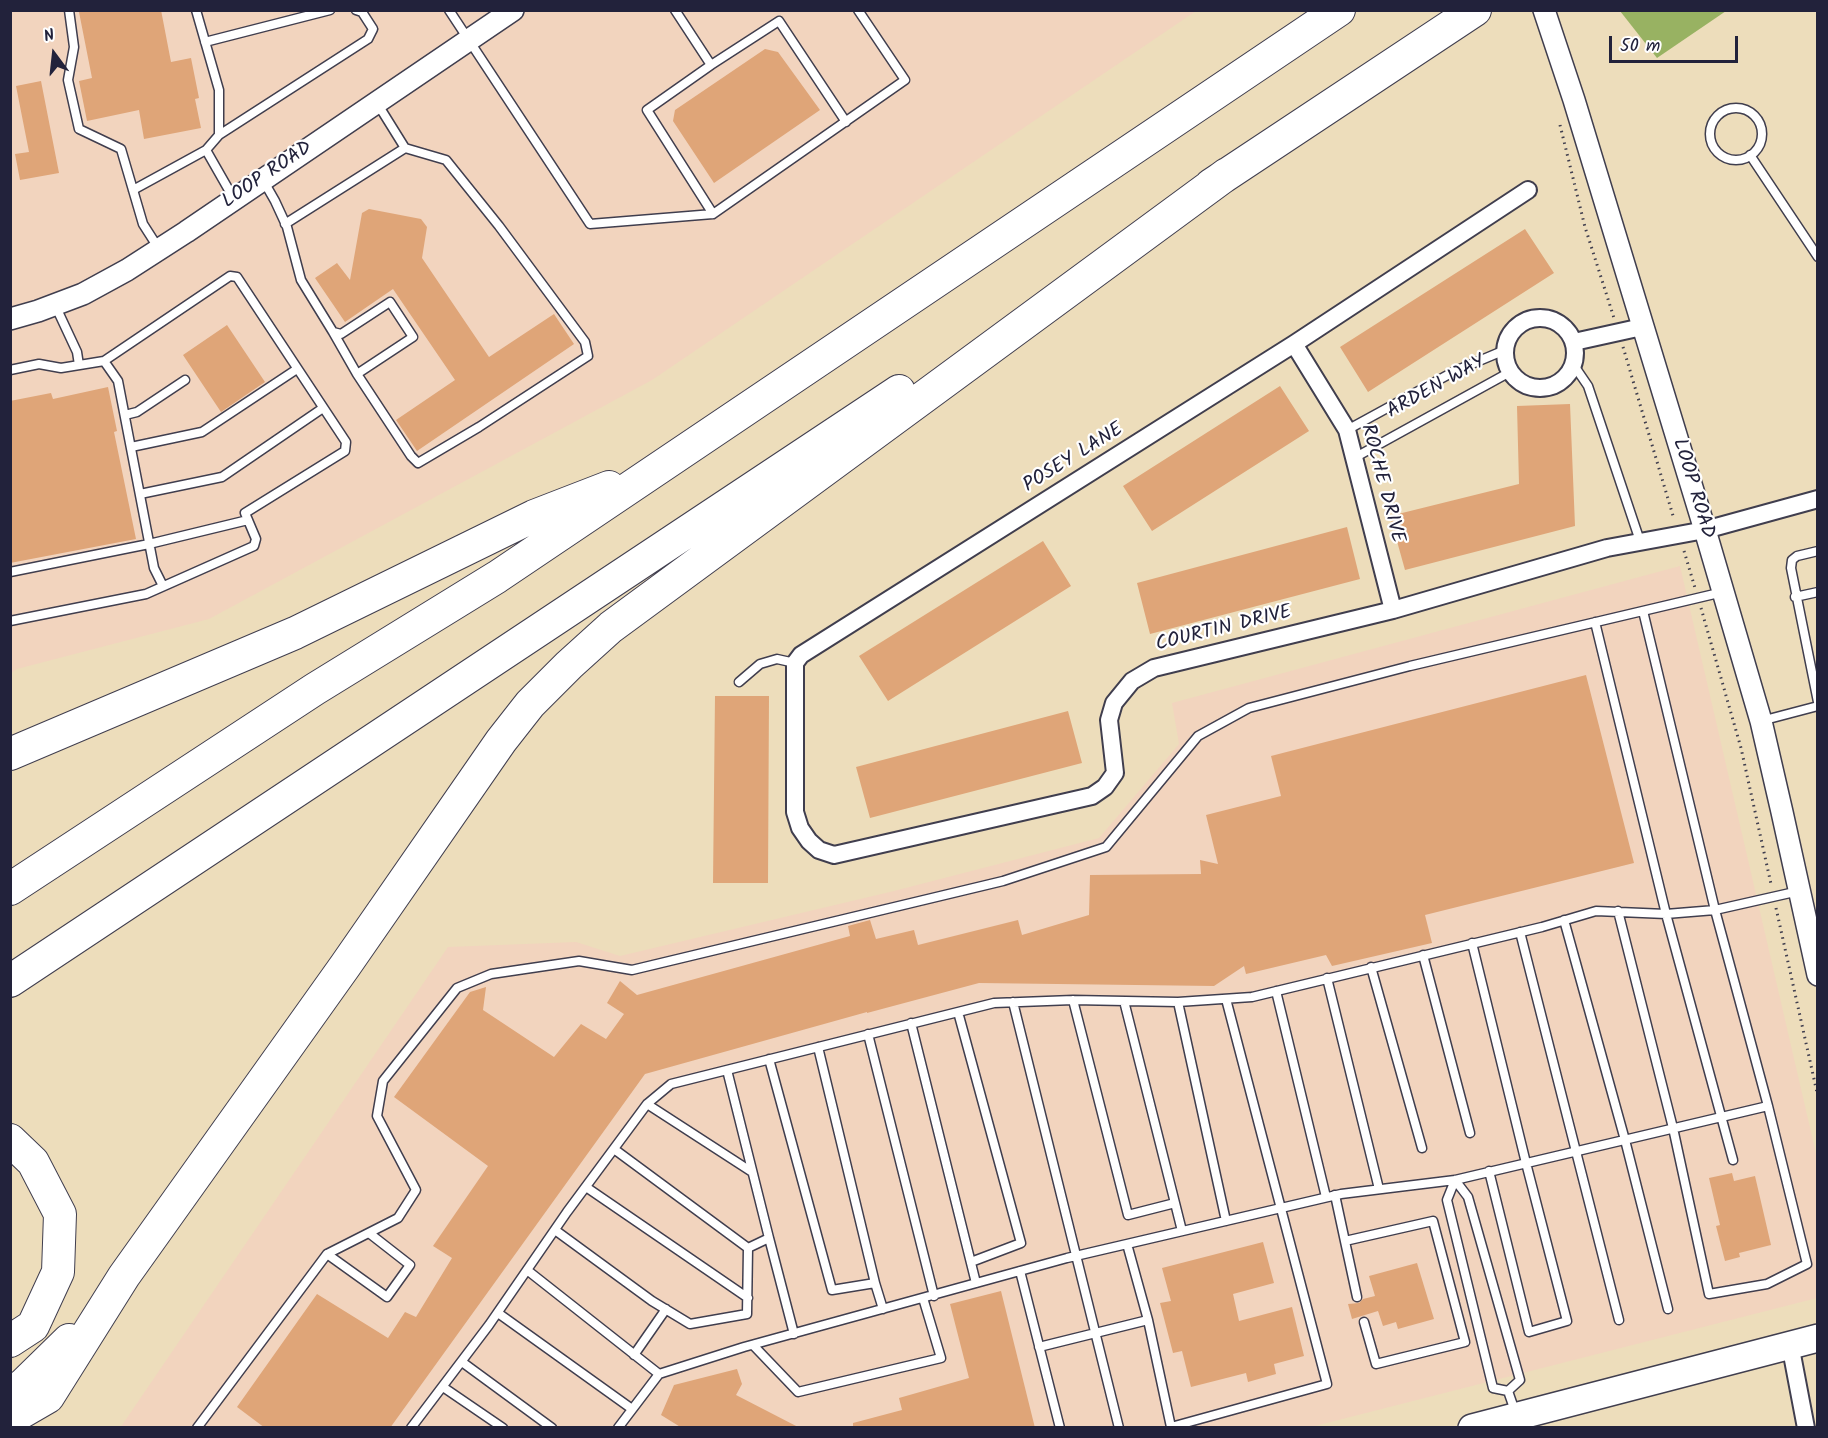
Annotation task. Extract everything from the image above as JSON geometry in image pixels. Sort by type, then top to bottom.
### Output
[{"type":"highway","points":[[10,889],[315,689],[497,577],[1339,10]]},
{"type":"highway","points":[[10,981],[1475,10]]},
{"type":"highway","points":[[10,1419],[48,1397],[112,1295],[501,741],[530,704],[568,665],[611,627],[1227,174]]},
{"type":"highway","points":[[10,754],[295,633],[534,516],[665,465]]},
{"type":"highway","points":[[10,1140],[33,1162],[60,1214],[58,1272],[33,1326],[10,1341]]},
{"type":"highway","points":[[10,1394],[57,1353],[112,1295]]},
{"type":"main road","points":[[1472,1428],[1515,1412],[1818,1338]]},
{"type":"street","name":"LOOP ROAD","points":[[10,319],[83,294],[159,249],[513,10]]},
{"type":"street","name":"LOOP ROAD","points":[[1544,10],[1705,530],[1761,721],[1818,975]]},
{"type":"street","name":"POSEY LANE","points":[[795,663],[801,654],[1294,344],[1528,190]]},
{"type":"street","name":"ARDEN WAY","points":[[1574,342],[1568,331],[1559,323],[1548,318],[1536,318],[1524,321],[1514,328],[1505,350],[1510,372],[1528,386],[1539,388],[1560,382],[1574,364]]},
{"type":"street","points":[[1574,364],[1574,342],[1642,327]]},
{"type":"street","name":"ROCHE DRIVE","points":[[1294,344],[1347,430],[1393,610]]},
{"type":"street","name":"COURTIN DRIVE","points":[[795,663],[795,812],[800,828],[809,841],[819,850],[834,855],[1092,796],[1114,773],[1109,720],[1114,703],[1132,681],[1154,668],[1393,610],[1607,548],[1705,530],[1818,499]]},
{"type":"street","points":[[1790,1344],[1806,1428]]},
{"type":"lane","points":[[69,10],[74,47],[68,80],[79,129],[121,149],[143,224],[159,249]]},
{"type":"lane","points":[[196,10],[219,90],[219,135]]},
{"type":"lane","points":[[205,42],[330,10]]},
{"type":"lane","points":[[134,190],[206,150],[219,135],[368,39],[373,29],[362,12],[356,10]]},
{"type":"lane","points":[[449,10],[590,224],[713,214],[905,80],[858,10]]},
{"type":"lane","points":[[675,10],[711,65]]},
{"type":"lane","points":[[713,214],[647,110],[711,65],[779,21],[846,122]]},
{"type":"lane","points":[[263,180],[285,224],[301,280],[357,374],[411,456],[418,463],[489,421],[588,357],[585,342],[499,226],[446,160],[405,148],[376,103]]},
{"type":"lane","points":[[1741,108],[1756,117],[1760,124],[1761,141],[1750,155],[1743,159],[1726,158],[1714,147],[1710,132],[1713,123],[1724,111],[1741,108]]},
{"type":"lane","points":[[285,224],[405,148]]},
{"type":"lane","points":[[206,150],[234,199]]},
{"type":"lane","points":[[1750,155],[1818,257]]},
{"type":"lane","points":[[10,370],[39,364],[61,368],[104,362],[230,276],[237,277],[346,442],[345,451],[245,513],[256,539],[254,546],[146,594],[10,621]]},
{"type":"lane","points":[[333,332],[340,334],[390,302],[413,337],[357,374]]},
{"type":"lane","points":[[55,305],[77,352],[78,365]]},
{"type":"lane","points":[[1347,430],[1455,371],[1505,350]]},
{"type":"lane","points":[[104,362],[118,381],[154,568],[163,586]]},
{"type":"lane","points":[[1574,364],[1588,386],[1640,541]]},
{"type":"lane","points":[[131,447],[202,432],[297,369]]},
{"type":"lane","name":"ARDEN WAY","points":[[1353,458],[1510,372]]},
{"type":"lane","points":[[124,415],[137,412],[185,380]]},
{"type":"lane","points":[[140,494],[222,477],[323,408]]},
{"type":"lane","points":[[10,572],[150,544],[248,520]]},
{"type":"lane","points":[[1818,551],[1797,556],[1792,561],[1791,568],[1795,597],[1818,702]]},
{"type":"lane","points":[[197,1428],[327,1254],[398,1218],[416,1190],[377,1116],[383,1081],[457,988],[491,974],[579,961],[632,970],[1004,881],[1106,847],[1198,736],[1249,708],[1723,592]]},
{"type":"lane","points":[[1795,597],[1818,592]]},
{"type":"lane","points":[[1618,911],[1673,1128],[1709,1294],[1767,1284],[1807,1264],[1768,1106],[1715,910],[1643,610]]},
{"type":"lane","points":[[1594,622],[1666,914],[1733,1160]]},
{"type":"lane","points":[[740,682],[760,664],[777,659],[795,663]]},
{"type":"lane","points":[[1761,721],[1818,706]]},
{"type":"lane","points":[[411,1428],[498,1313],[647,1104],[671,1084],[994,1003],[1073,1000],[1178,1002],[1252,997],[1520,932],[1596,911],[1666,914],[1715,910],[1799,891]]},
{"type":"lane","points":[[1564,920],[1625,1140],[1668,1309]]},
{"type":"lane","points":[[1520,932],[1619,1320]]},
{"type":"lane","points":[[1472,943],[1567,1321],[1529,1332],[1489,1172]]},
{"type":"lane","points":[[1423,954],[1470,1133]]},
{"type":"lane","points":[[1371,967],[1422,1148]]},
{"type":"lane","points":[[1327,978],[1379,1189]]},
{"type":"lane","points":[[1276,991],[1330,1196],[1345,1241],[1357,1297]]},
{"type":"lane","points":[[1127,1244],[1148,1320],[1171,1427],[1328,1384],[1226,999]]},
{"type":"lane","points":[[1073,1000],[1128,1215],[1175,1203]]},
{"type":"lane","points":[[1124,1001],[1182,1231]]},
{"type":"lane","points":[[1013,1002],[1119,1428]]},
{"type":"lane","points":[[1178,1002],[1226,1221]]},
{"type":"lane","points":[[958,1011],[1021,1244],[971,1262]]},
{"type":"lane","points":[[911,1023],[976,1283]]},
{"type":"lane","points":[[868,1034],[933,1296]]},
{"type":"lane","points":[[818,1047],[883,1310]]},
{"type":"lane","points":[[769,1059],[832,1290],[875,1283]]},
{"type":"lane","points":[[727,1070],[794,1334]]},
{"type":"lane","points":[[647,1104],[752,1172]]},
{"type":"lane","points":[[618,1427],[659,1374],[753,1345],[1077,1256],[1330,1196],[1455,1180],[1768,1106]]},
{"type":"lane","points":[[614,1149],[748,1248]]},
{"type":"lane","points":[[1455,1180],[1468,1197],[1520,1380],[1515,1412]]},
{"type":"lane","points":[[1455,1180],[1447,1200],[1493,1388],[1515,1412]]},
{"type":"lane","points":[[586,1187],[748,1298]]},
{"type":"lane","points":[[1345,1241],[1433,1221],[1465,1342],[1376,1364],[1364,1322]]},
{"type":"lane","points":[[555,1230],[690,1324],[747,1314],[748,1248]]},
{"type":"lane","points":[[327,1254],[387,1298],[410,1265],[369,1233]]},
{"type":"lane","points":[[748,1248],[769,1238]]},
{"type":"lane","points":[[527,1270],[659,1374]]},
{"type":"lane","points":[[1020,1271],[1060,1428]]},
{"type":"lane","points":[[753,1345],[798,1392],[941,1358],[923,1298]]},
{"type":"lane","points":[[634,1355],[666,1309]]},
{"type":"lane","points":[[498,1313],[632,1409]]},
{"type":"lane","points":[[1039,1347],[1148,1320]]},
{"type":"lane","points":[[462,1362],[552,1428]]},
{"type":"lane","points":[[443,1387],[503,1428]]},
{"type":"path","points":[[1559,120],[1579,208],[1609,302]]},
{"type":"path","points":[[1628,363],[1673,515]]},
{"type":"path","points":[[1684,552],[1741,748],[1818,1096]]},
{"type":"shaded area","points":[[11,11],[1196,11],[652,380],[209,619],[17,669],[11,673]]},
{"type":"shaded area","points":[[1680,566],[1817,1158],[1817,1298],[1311,1427],[120,1428],[448,947],[576,942],[620,956],[894,891],[1099,838],[1179,744],[1172,703]]},
{"type":"green space","points":[[1620,11],[1726,11],[1657,58]]},
{"type":"building","points":[[161,10],[171,62],[191,58],[199,98],[195,99],[201,128],[144,139],[139,110],[87,121],[79,81],[92,78],[79,12]]},
{"type":"building","points":[[765,49],[778,52],[820,110],[714,183],[673,121],[675,110]]},
{"type":"building","points":[[41,81],[59,173],[20,180],[15,154],[29,152],[16,86]]},
{"type":"building","points":[[369,209],[421,219],[427,227],[422,258],[489,357],[554,314],[574,344],[417,451],[396,420],[455,380],[393,289],[345,322],[315,278],[337,263],[350,280],[362,213]]},
{"type":"building","points":[[1525,229],[1554,273],[1368,392],[1340,347]]},
{"type":"building","points":[[227,325],[265,382],[221,412],[183,355]]},
{"type":"building","points":[[1280,386],[1309,431],[1152,531],[1123,486]]},
{"type":"building","points":[[108,387],[117,431],[114,432],[136,539],[10,563],[10,401],[51,393],[53,399]]},
{"type":"building","points":[[1570,404],[1575,526],[1405,570],[1390,516],[1519,484],[1517,406]]},
{"type":"building","points":[[1347,527],[1360,579],[1150,634],[1137,583]]},
{"type":"building","points":[[1043,541],[1071,586],[888,701],[859,656]]},
{"type":"building","points":[[1586,675],[1634,863],[1425,915],[1432,943],[1332,966],[1326,955],[1246,974],[1244,966],[1214,986],[979,983],[645,1074],[390,1428],[265,1428],[237,1407],[317,1294],[388,1338],[405,1312],[416,1317],[452,1258],[433,1246],[488,1166],[394,1097],[470,992],[486,987],[483,1010],[554,1057],[581,1024],[606,1039],[624,1014],[607,1003],[620,981],[637,995],[850,936],[848,926],[870,920],[876,939],[914,930],[918,945],[1018,920],[1022,935],[1089,915],[1090,875],[1201,874],[1200,860],[1218,864],[1206,815],[1281,796],[1271,756]]},
{"type":"building","points":[[715,696],[769,696],[768,883],[713,883]]},
{"type":"building","points":[[1068,711],[1082,763],[870,818],[856,767]]},
{"type":"building","points":[[1732,1173],[1734,1181],[1755,1176],[1771,1245],[1739,1253],[1740,1257],[1725,1261],[1716,1226],[1720,1225],[1709,1178]]},
{"type":"building","points":[[1263,1242],[1274,1283],[1233,1294],[1239,1321],[1292,1307],[1304,1356],[1274,1364],[1276,1374],[1248,1382],[1246,1373],[1191,1387],[1182,1351],[1173,1353],[1160,1303],[1171,1301],[1162,1268]]},
{"type":"building","points":[[1417,1263],[1434,1319],[1398,1329],[1396,1322],[1383,1326],[1378,1311],[1352,1319],[1348,1304],[1359,1303],[1363,1299],[1375,1296],[1369,1276]]},
{"type":"building","points":[[1001,1291],[1035,1428],[853,1428],[853,1423],[902,1410],[899,1398],[969,1378],[950,1304]]},
{"type":"building","points":[[737,1369],[742,1384],[736,1395],[800,1428],[682,1428],[661,1415],[674,1385]]}]
